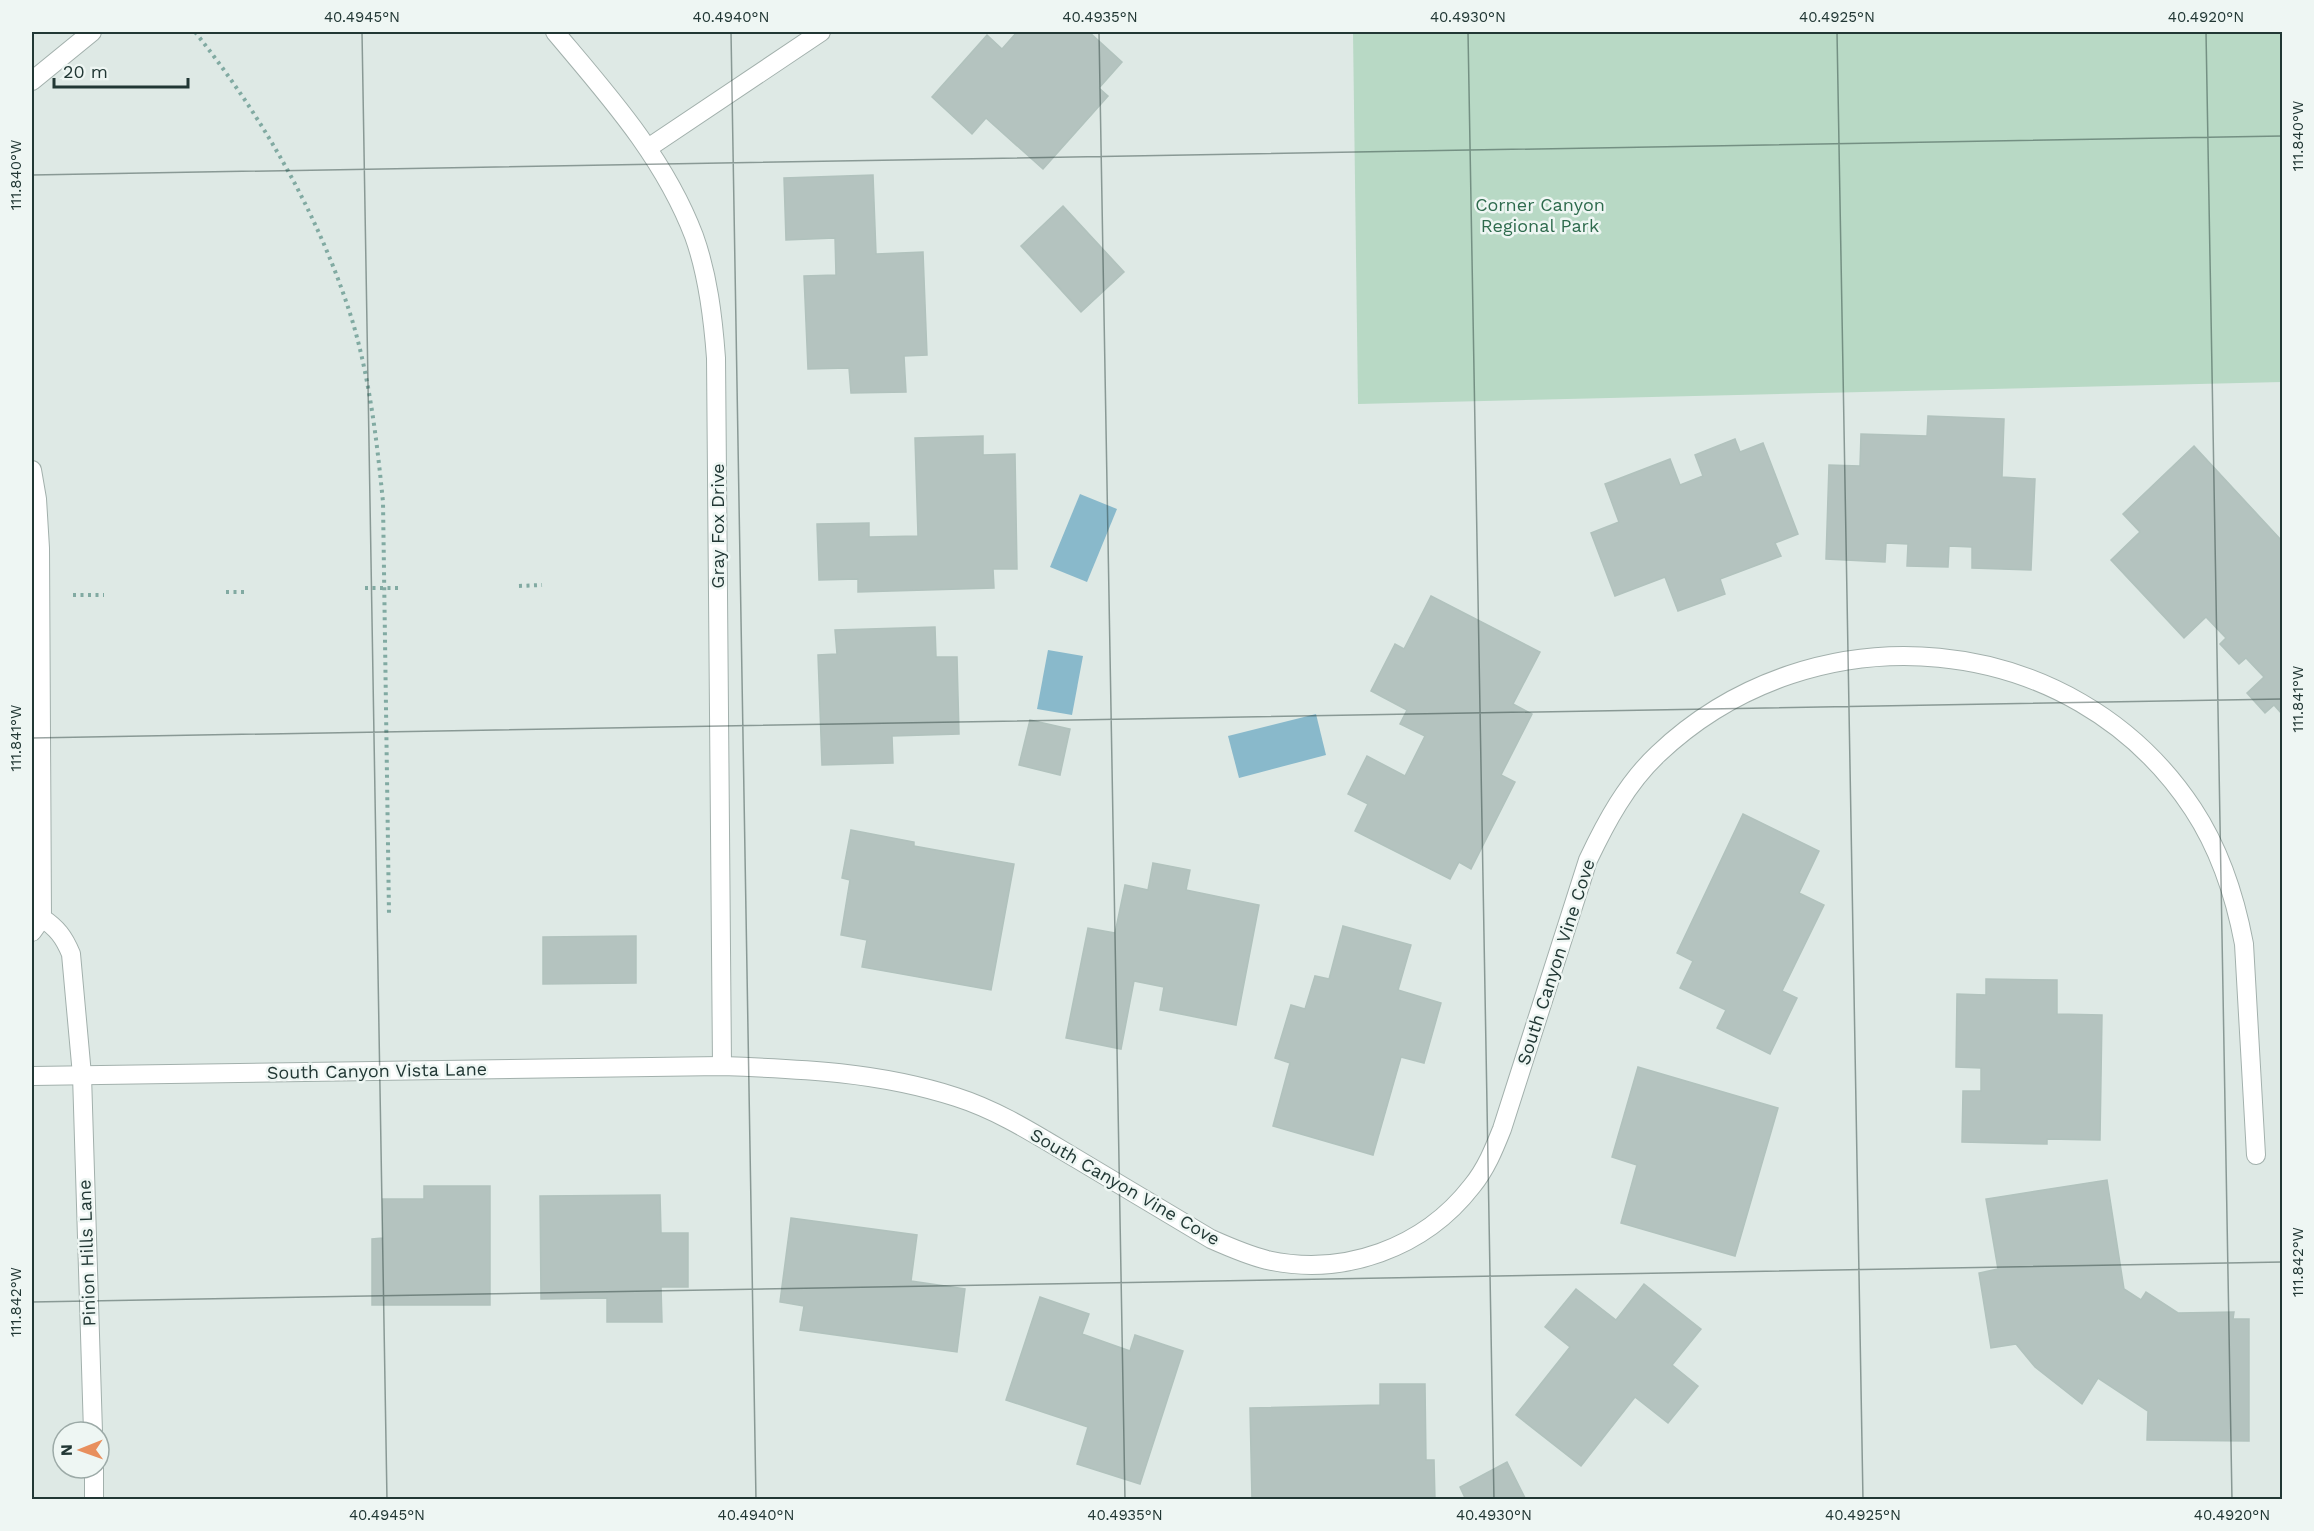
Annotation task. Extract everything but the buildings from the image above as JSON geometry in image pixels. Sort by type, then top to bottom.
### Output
[{"type":"street","points":[[32,81],[92,32]]},
{"type":"street","name":"Gray Fox Drive","points":[[555,32],[626,117],[676,195],[694,237],[709,297],[716,358],[722,1066]]},
{"type":"street","points":[[648,148],[821,32]]},
{"type":"street","points":[[32,470],[37,499],[40,548],[37,925]]},
{"type":"street","name":"South Canyon Vine Cove","points":[[722,1066],[796,1068],[870,1076],[914,1085],[958,1098],[994,1112],[1029,1130],[1210,1239],[1267,1260],[1297,1264],[1325,1264],[1352,1261],[1378,1254],[1405,1243],[1430,1228],[1473,1185],[1490,1158],[1502,1129],[1588,860],[1605,824],[1629,788],[1657,755],[1718,709],[1790,674],[1842,660],[1875,655],[1920,655],[1964,661],[2008,672],[2070,697],[2099,714],[2148,755],[2193,809],[2212,843],[2238,910],[2248,979],[2256,1155]]},
{"type":"street","name":"Pinion Hills Lane","points":[[37,925],[56,927],[71,954],[82,1075],[93,1420]]},
{"type":"street","name":"South Canyon Vista Lane","points":[[32,1076],[722,1066]]},
{"type":"street","points":[[94,1480],[94,1500]]},
{"type":"path","points":[[195,32],[242,95],[279,155],[311,217],[353,322],[367,382],[377,443],[383,502],[389,914]]},
{"type":"path","points":[[519,585],[542,585]]},
{"type":"path","points":[[365,588],[399,588]]},
{"type":"path","points":[[226,592],[248,592]]},
{"type":"path","points":[[69,595],[104,595]]},
{"type":"green space","name":"Corner Canyon Regional Park","points":[[1353,32],[2282,32],[2282,382],[1358,404]]},
{"type":"water","points":[[1080,494],[1117,509],[1087,582],[1050,567]]},
{"type":"water","points":[[1048,650],[1083,656],[1072,715],[1037,709]]},
{"type":"water","points":[[1316,714],[1326,755],[1239,778],[1228,736]]}]
